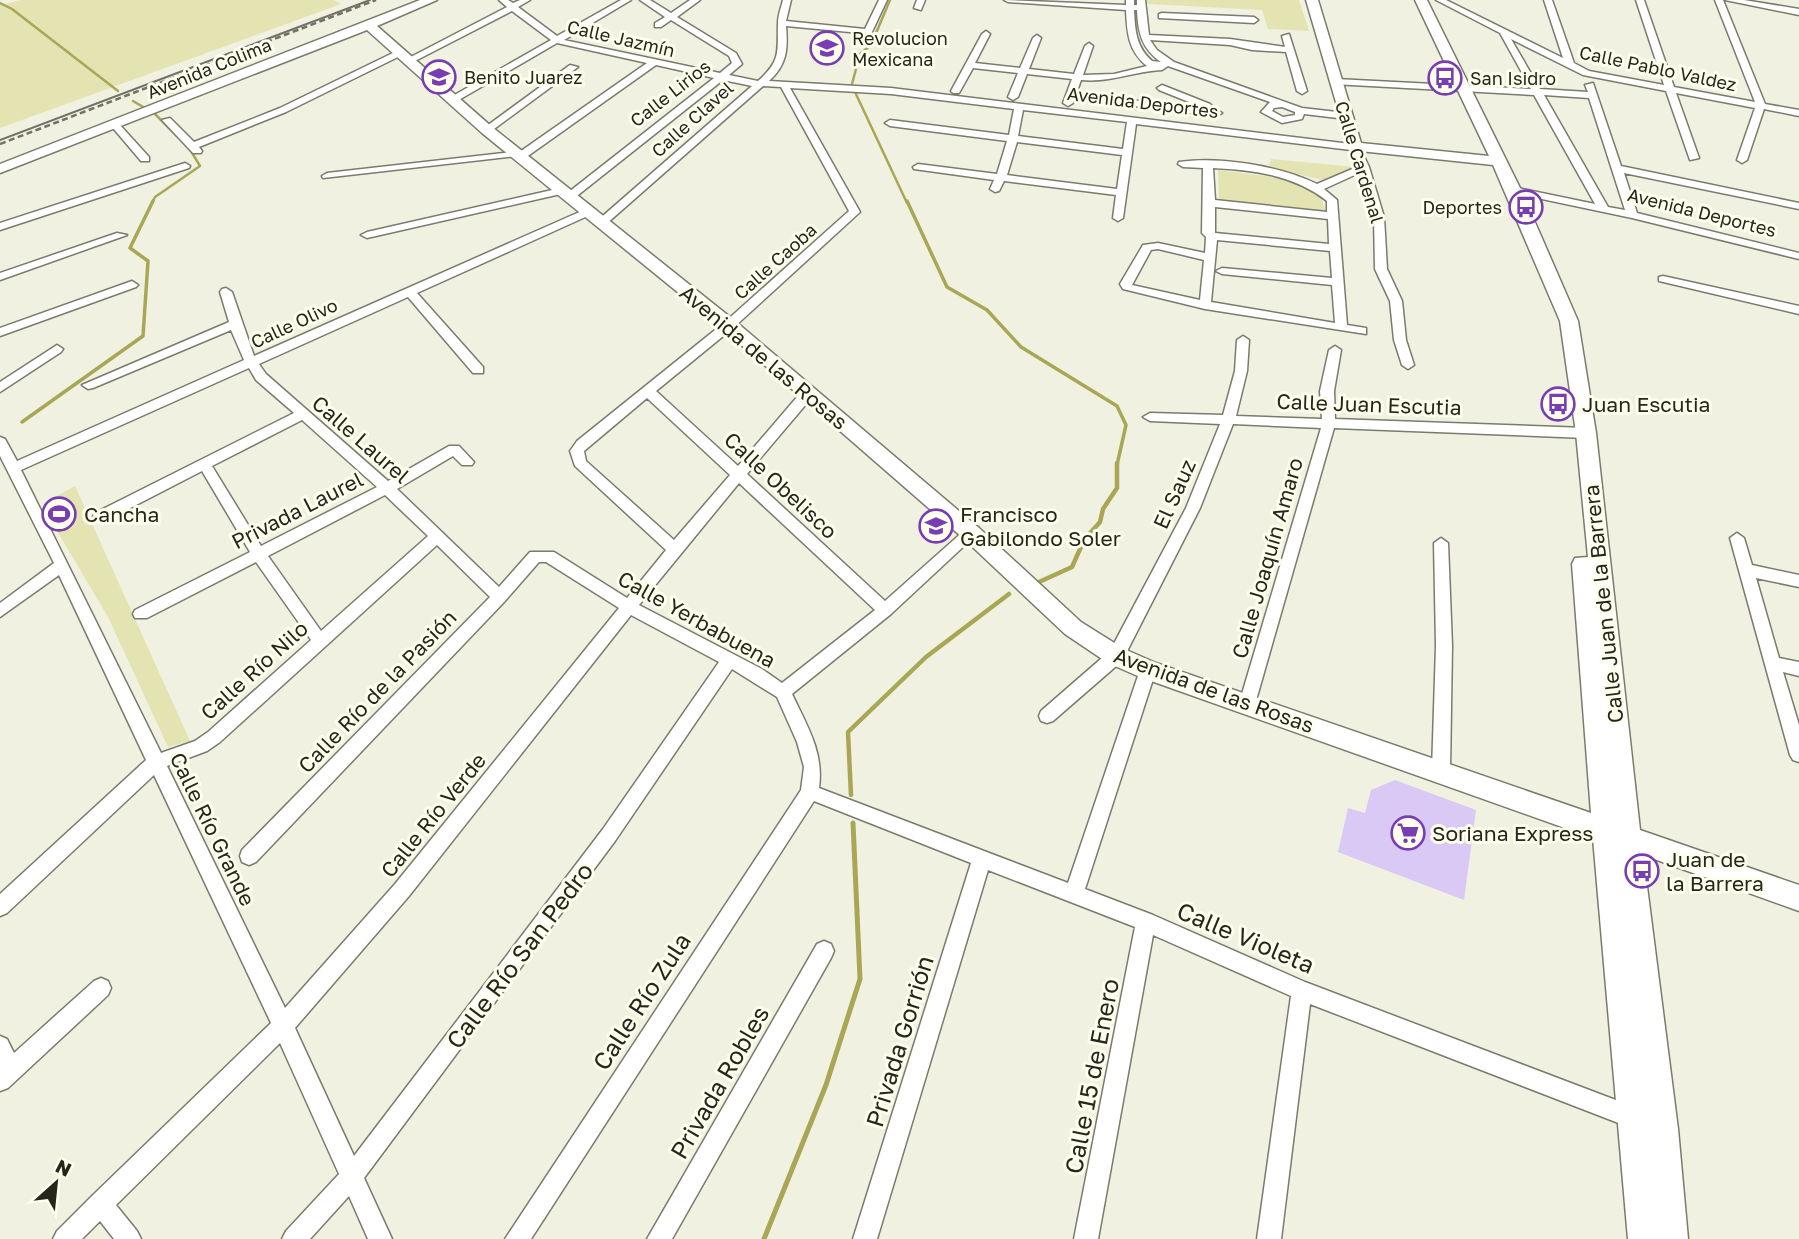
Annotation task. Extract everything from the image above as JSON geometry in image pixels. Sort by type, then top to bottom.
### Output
[{"type":"street","name":"Avenida Colima","points":[[0,169],[116,126],[431,0]]},
{"type":"street","name":"Calle Jazmín","points":[[503,0],[558,41],[718,77],[784,85]]},
{"type":"street","points":[[167,120],[195,149],[526,0]]},
{"type":"street","points":[[454,99],[627,0]]},
{"type":"street","name":"Calle Lirios","points":[[565,194],[737,64],[733,55],[644,0]]},
{"type":"street","points":[[658,25],[696,0]]},
{"type":"street","name":"Calle Clavel","points":[[595,217],[779,66],[788,0]]},
{"type":"street","name":"Calle Clavel","points":[[786,26],[797,0]]},
{"type":"street","points":[[786,26],[868,32],[881,0]]},
{"type":"street","points":[[1008,0],[1141,4],[1144,37],[1152,61]]},
{"type":"street","name":"Calle Cardenal","points":[[1312,0],[1355,147],[1379,217],[1381,269],[1396,301],[1400,340],[1408,365]]},
{"type":"street","name":"Calle Juan de la Barrera","points":[[1412,0],[1494,161],[1547,276]]},
{"type":"street","name":"Calle Juan de la Barrera","points":[[1421,0],[1457,88]]},
{"type":"street","name":"Calle Pablo Valdez","points":[[1440,0],[1477,14],[1504,34],[1586,73],[1799,113]]},
{"type":"street","points":[[1548,0],[1570,66]]},
{"type":"street","points":[[1640,0],[1694,158]]},
{"type":"street","points":[[1719,0],[1761,105],[1742,160]]},
{"type":"street","points":[[1729,0],[1795,14]]},
{"type":"street","points":[[1784,0],[1795,14]]},
{"type":"street","points":[[1130,4],[1132,41],[1136,52],[1268,113],[1289,120],[1299,117],[1300,111]]},
{"type":"street","points":[[1162,16],[1254,20]]},
{"type":"street","points":[[1209,18],[1214,41]]},
{"type":"street","name":"Avenida de las Rosas","points":[[369,25],[487,130],[729,325],[971,533],[1073,628],[1116,656],[1148,670],[1799,898]]},
{"type":"street","points":[[956,91],[986,34]]},
{"type":"street","points":[[1504,34],[1602,208]]},
{"type":"street","points":[[1286,36],[1302,91]]},
{"type":"street","points":[[1144,37],[1214,41],[1290,50]]},
{"type":"street","points":[[995,190],[1013,140],[1016,102],[1037,38]]},
{"type":"street","points":[[1068,103],[1089,46]]},
{"type":"street","points":[[327,176],[519,154],[656,61]]},
{"type":"street","points":[[972,63],[1114,77],[1152,61],[1168,63],[1300,111],[1346,116]]},
{"type":"street","points":[[487,130],[573,67]]},
{"type":"street","points":[[1586,73],[1632,215]]},
{"type":"street","points":[[1336,82],[1594,95]]},
{"type":"street","name":"Avenida Deportes","points":[[784,85],[891,90],[1016,102],[1132,120],[1494,161]]},
{"type":"street","name":"Calle Caoba","points":[[675,549],[577,457],[582,444],[729,325],[855,212],[784,85]]},
{"type":"street","points":[[1105,100],[1219,113],[1167,85],[1154,94],[1153,105]]},
{"type":"street","points":[[1267,136],[1271,106],[1282,104]]},
{"type":"street","points":[[1118,218],[1132,120]]},
{"type":"street","points":[[890,123],[1127,153]]},
{"type":"street","points":[[116,126],[145,159]]},
{"type":"street","name":"Calle Juan de la Barrera","points":[[1494,161],[1513,190],[1547,276],[1564,339],[1579,433],[1616,832],[1648,1123],[1653,1238]]},
{"type":"street","points":[[1183,164],[1208,164],[1298,177],[1332,200],[1341,322]]},
{"type":"street","points":[[1208,164],[1208,233],[1212,236],[1336,248]]},
{"type":"street","points":[[0,227],[185,166]]},
{"type":"street","points":[[918,167],[1122,193]]},
{"type":"street","points":[[1616,168],[1799,206]]},
{"type":"street","points":[[1320,190],[1365,171]]},
{"type":"street","name":"Avenida Deportes","points":[[1513,190],[1602,208],[1799,256]]},
{"type":"street","points":[[367,235],[565,194]]},
{"type":"street","points":[[1210,203],[1334,216]]},
{"type":"street","name":"Calle Olivo","points":[[14,468],[408,290],[595,217]]},
{"type":"street","points":[[0,277],[121,235]]},
{"type":"street","points":[[1205,305],[1212,236]]},
{"type":"street","points":[[1210,258],[1157,246],[1147,247],[1126,284],[1127,287],[1205,305],[1341,322],[1362,331]]},
{"type":"street","points":[[1222,271],[1339,282]]},
{"type":"street","points":[[1663,279],[1799,310]]},
{"type":"street","points":[[0,332],[132,285]]},
{"type":"street","points":[[408,290],[478,370]]},
{"type":"street","name":"Calle Laurel","points":[[226,292],[234,324],[250,363],[261,377],[387,488],[500,597]]},
{"type":"street","points":[[88,385],[234,324]]},
{"type":"street","name":"El Sauz","points":[[1116,656],[1193,508],[1228,421],[1241,370],[1243,340]]},
{"type":"street","points":[[0,388],[57,349]]},
{"type":"street","name":"Calle Joaquín Amaro","points":[[1247,704],[1329,424],[1327,391],[1335,350]]},
{"type":"street","name":"Calle Obelisco","points":[[649,391],[885,610]]},
{"type":"street","name":"Calle Río Verde","points":[[65,1239],[283,1026],[402,891],[675,549],[808,393]]},
{"type":"street","points":[[100,517],[301,415]]},
{"type":"street","name":"Calle Juan Escutia","points":[[1150,417],[1579,433]]},
{"type":"street","name":"Calle Río Grande","points":[[0,442],[62,565],[283,1026],[380,1239]]},
{"type":"street","name":"Privada Laurel","points":[[141,614],[387,488],[454,449],[467,462]]},
{"type":"street","points":[[205,465],[258,552],[320,641]]},
{"type":"street","points":[[783,692],[885,610],[971,533]]},
{"type":"street","name":"Calle Río Nilo","points":[[0,906],[156,762],[201,746],[214,737],[437,536]]},
{"type":"street","points":[[1737,538],[1799,755]]},
{"type":"street","points":[[1441,543],[1444,646],[1441,771]]},
{"type":"street","name":"Calle Río de la Pasión","points":[[249,856],[500,597],[535,556]]},
{"type":"street","name":"Calle Yerbabuena","points":[[535,556],[549,556],[631,607],[783,692],[806,742],[813,766],[810,792]]},
{"type":"street","points":[[0,611],[62,565]]},
{"type":"street","points":[[1747,570],[1799,581]]},
{"type":"street","points":[[1047,716],[1116,656]]},
{"type":"street","name":"Calle Río San Pedro","points":[[294,1239],[352,1176],[609,835],[729,660]]},
{"type":"street","points":[[1773,663],[1799,669]]},
{"type":"street","points":[[1074,895],[1148,670]]},
{"type":"street","name":"Calle Violeta","points":[[810,792],[1146,922],[1303,990],[1648,1123]]},
{"type":"street","name":"Calle Río Zula","points":[[517,1239],[810,792]]},
{"type":"street","name":"Privada Gorrión","points":[[865,1239],[982,859]]},
{"type":"street","name":"Calle 15 de Enero","points":[[1086,1239],[1146,922]]},
{"type":"street","name":"Privada Robles","points":[[659,1239],[824,951]]},
{"type":"street","points":[[6,1075],[101,988]]},
{"type":"street","points":[[1269,1239],[1303,990]]},
{"type":"street","points":[[0,1046],[6,1075]]},
{"type":"street","points":[[100,1204],[129,1239]]},
{"type":"green space","points":[[21,0],[334,0],[341,4],[0,128],[0,5]]},
{"type":"green space","points":[[1146,0],[1299,0],[1309,31],[1268,29],[1262,10],[1148,4]]},
{"type":"green space","points":[[1271,159],[1354,167],[1322,180],[1269,167]]},
{"type":"green space","points":[[1218,170],[1295,180],[1320,193],[1326,213],[1219,202]]},
{"type":"green space","points":[[75,486],[190,741],[168,747],[108,617],[55,531],[44,503]]},
{"type":"building","name":"Soriana Express","points":[[1395,780],[1476,810],[1464,900],[1338,852],[1348,808],[1365,813],[1371,790]]},
{"type":"waterway","points":[[852,84],[860,54],[871,45],[890,0]]},
{"type":"waterway","points":[[0,3],[12,9],[118,91]]},
{"type":"waterway","points":[[855,92],[907,203]]},
{"type":"waterway","points":[[133,101],[155,114],[176,135]]},
{"type":"waterway","points":[[153,201],[200,166],[188,146]]},
{"type":"waterway","points":[[22,422],[143,336],[148,261],[130,248],[153,201]]},
{"type":"waterway","points":[[907,201],[947,287],[987,310],[1021,347],[1117,406],[1126,425],[1117,465]]},
{"type":"waterway","points":[[1039,582],[1072,567],[1084,540],[1100,522],[1103,509],[1117,488],[1117,465]]},
{"type":"waterway","points":[[851,795],[848,732],[926,657],[1009,594]]},
{"type":"waterway","points":[[764,1239],[826,1085],[860,979],[853,823]]},
{"type":"tram line","points":[[0,140],[370,0]]},
{"type":"railway","points":[[0,144],[376,0]]},
{"type":"place","name":"Revolucion Mexicana","points":[[827,48]]},
{"type":"place","name":"Benito Juarez","points":[[439,77]]},
{"type":"place","name":"San Isidro","points":[[1445,78]]},
{"type":"place","name":"Deportes","points":[[1526,207]]},
{"type":"place","name":"Juan Escutia","points":[[1558,404]]},
{"type":"place","name":"Cancha","points":[[59,514]]},
{"type":"place","name":"Francisco Gabilondo Soler","points":[[936,526]]},
{"type":"place","name":"Soriana Express","points":[[1408,833]]},
{"type":"place","name":"Juan de la Barrera","points":[[1642,871]]}]
